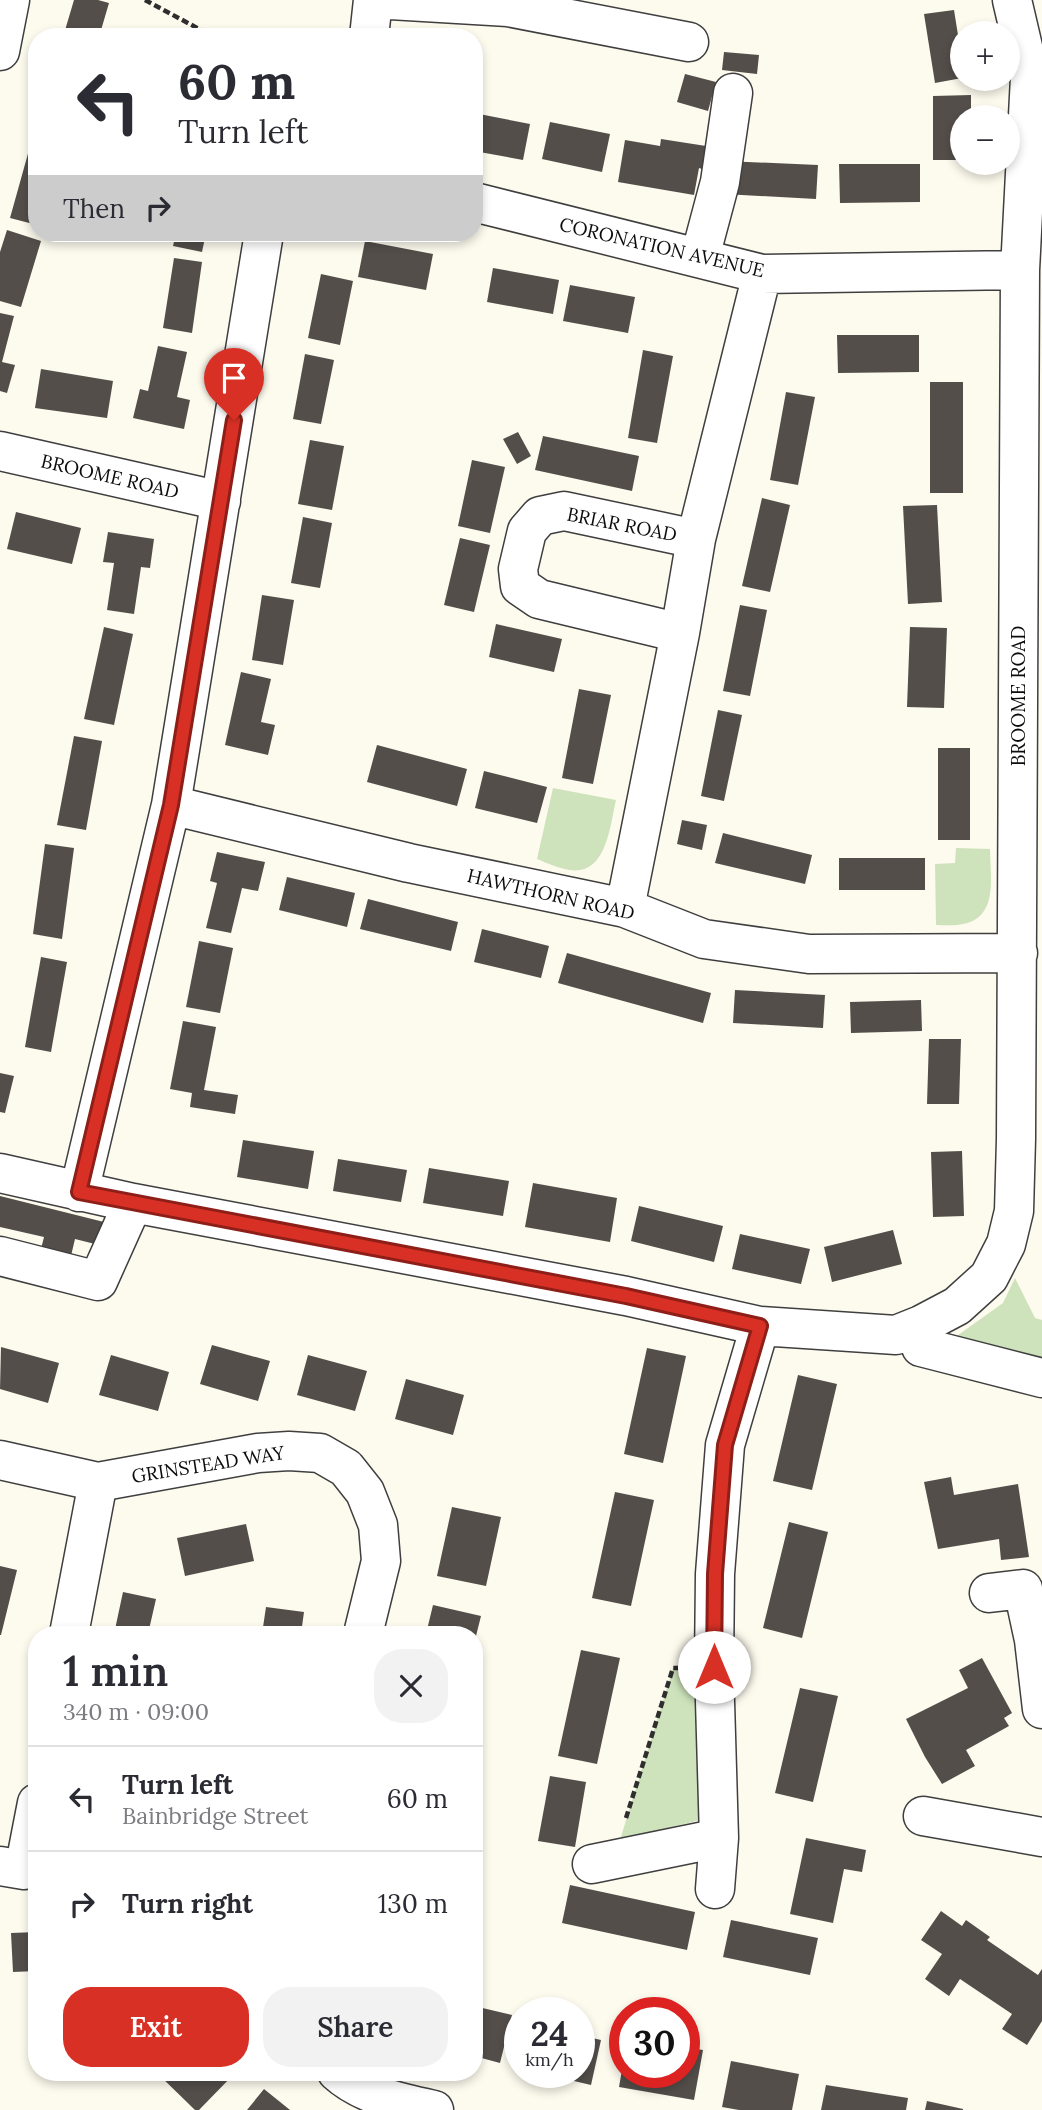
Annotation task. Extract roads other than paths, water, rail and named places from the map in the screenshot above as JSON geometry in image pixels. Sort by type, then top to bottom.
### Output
[{"type":"street","points":[[0,51],[10,0]]},
{"type":"street","points":[[370,28],[373,0]]},
{"type":"street","points":[[390,0],[508,8],[689,42]]},
{"type":"street","name":"BROOME ROAD","points":[[908,1341],[921,1325],[957,1306],[989,1277],[1006,1244],[1029,1139],[1018,953],[1020,270],[1030,77],[1012,0]]},
{"type":"street","points":[[700,257],[720,182],[733,93]]},
{"type":"street","name":"CORONATION AVENUE","points":[[483,204],[762,274],[1020,270]]},
{"type":"street","points":[[79,1192],[171,805],[263,242]]},
{"type":"street","name":"BRIAR ROAD","points":[[625,908],[696,539],[762,274]]},
{"type":"street","name":"BROOME ROAD","points":[[0,451],[221,500]]},
{"type":"street","name":"BRIAR ROAD","points":[[680,633],[539,599],[520,586],[518,569],[527,531],[540,516],[564,511],[696,539]]},
{"type":"street","name":"HAWTHORN ROAD","points":[[171,805],[409,863],[625,908],[704,939],[809,954],[1018,953]]},
{"type":"street","points":[[0,1174],[133,1203],[626,1296],[760,1326],[908,1341],[1042,1378]]},
{"type":"street","points":[[0,1256],[98,1281],[133,1203]]},
{"type":"street","points":[[715,1889],[719,1838],[714,1667],[715,1574],[725,1445],[760,1326]]},
{"type":"street","name":"GRINSTEAD WAY","points":[[0,1460],[97,1482],[258,1453],[320,1453],[346,1468],[365,1492],[378,1525],[381,1561],[365,1626]]},
{"type":"street","points":[[70,1626],[97,1482]]},
{"type":"street","points":[[989,1593],[1023,1590],[1034,1640],[1042,1709]]},
{"type":"street","points":[[923,1815],[1042,1837]]},
{"type":"street","points":[[603,1862],[719,1838]]},
{"type":"street","points":[[0,1866],[24,1870],[28,1849]]},
{"type":"street","points":[[347,2081],[397,2102],[434,2110]]}]
